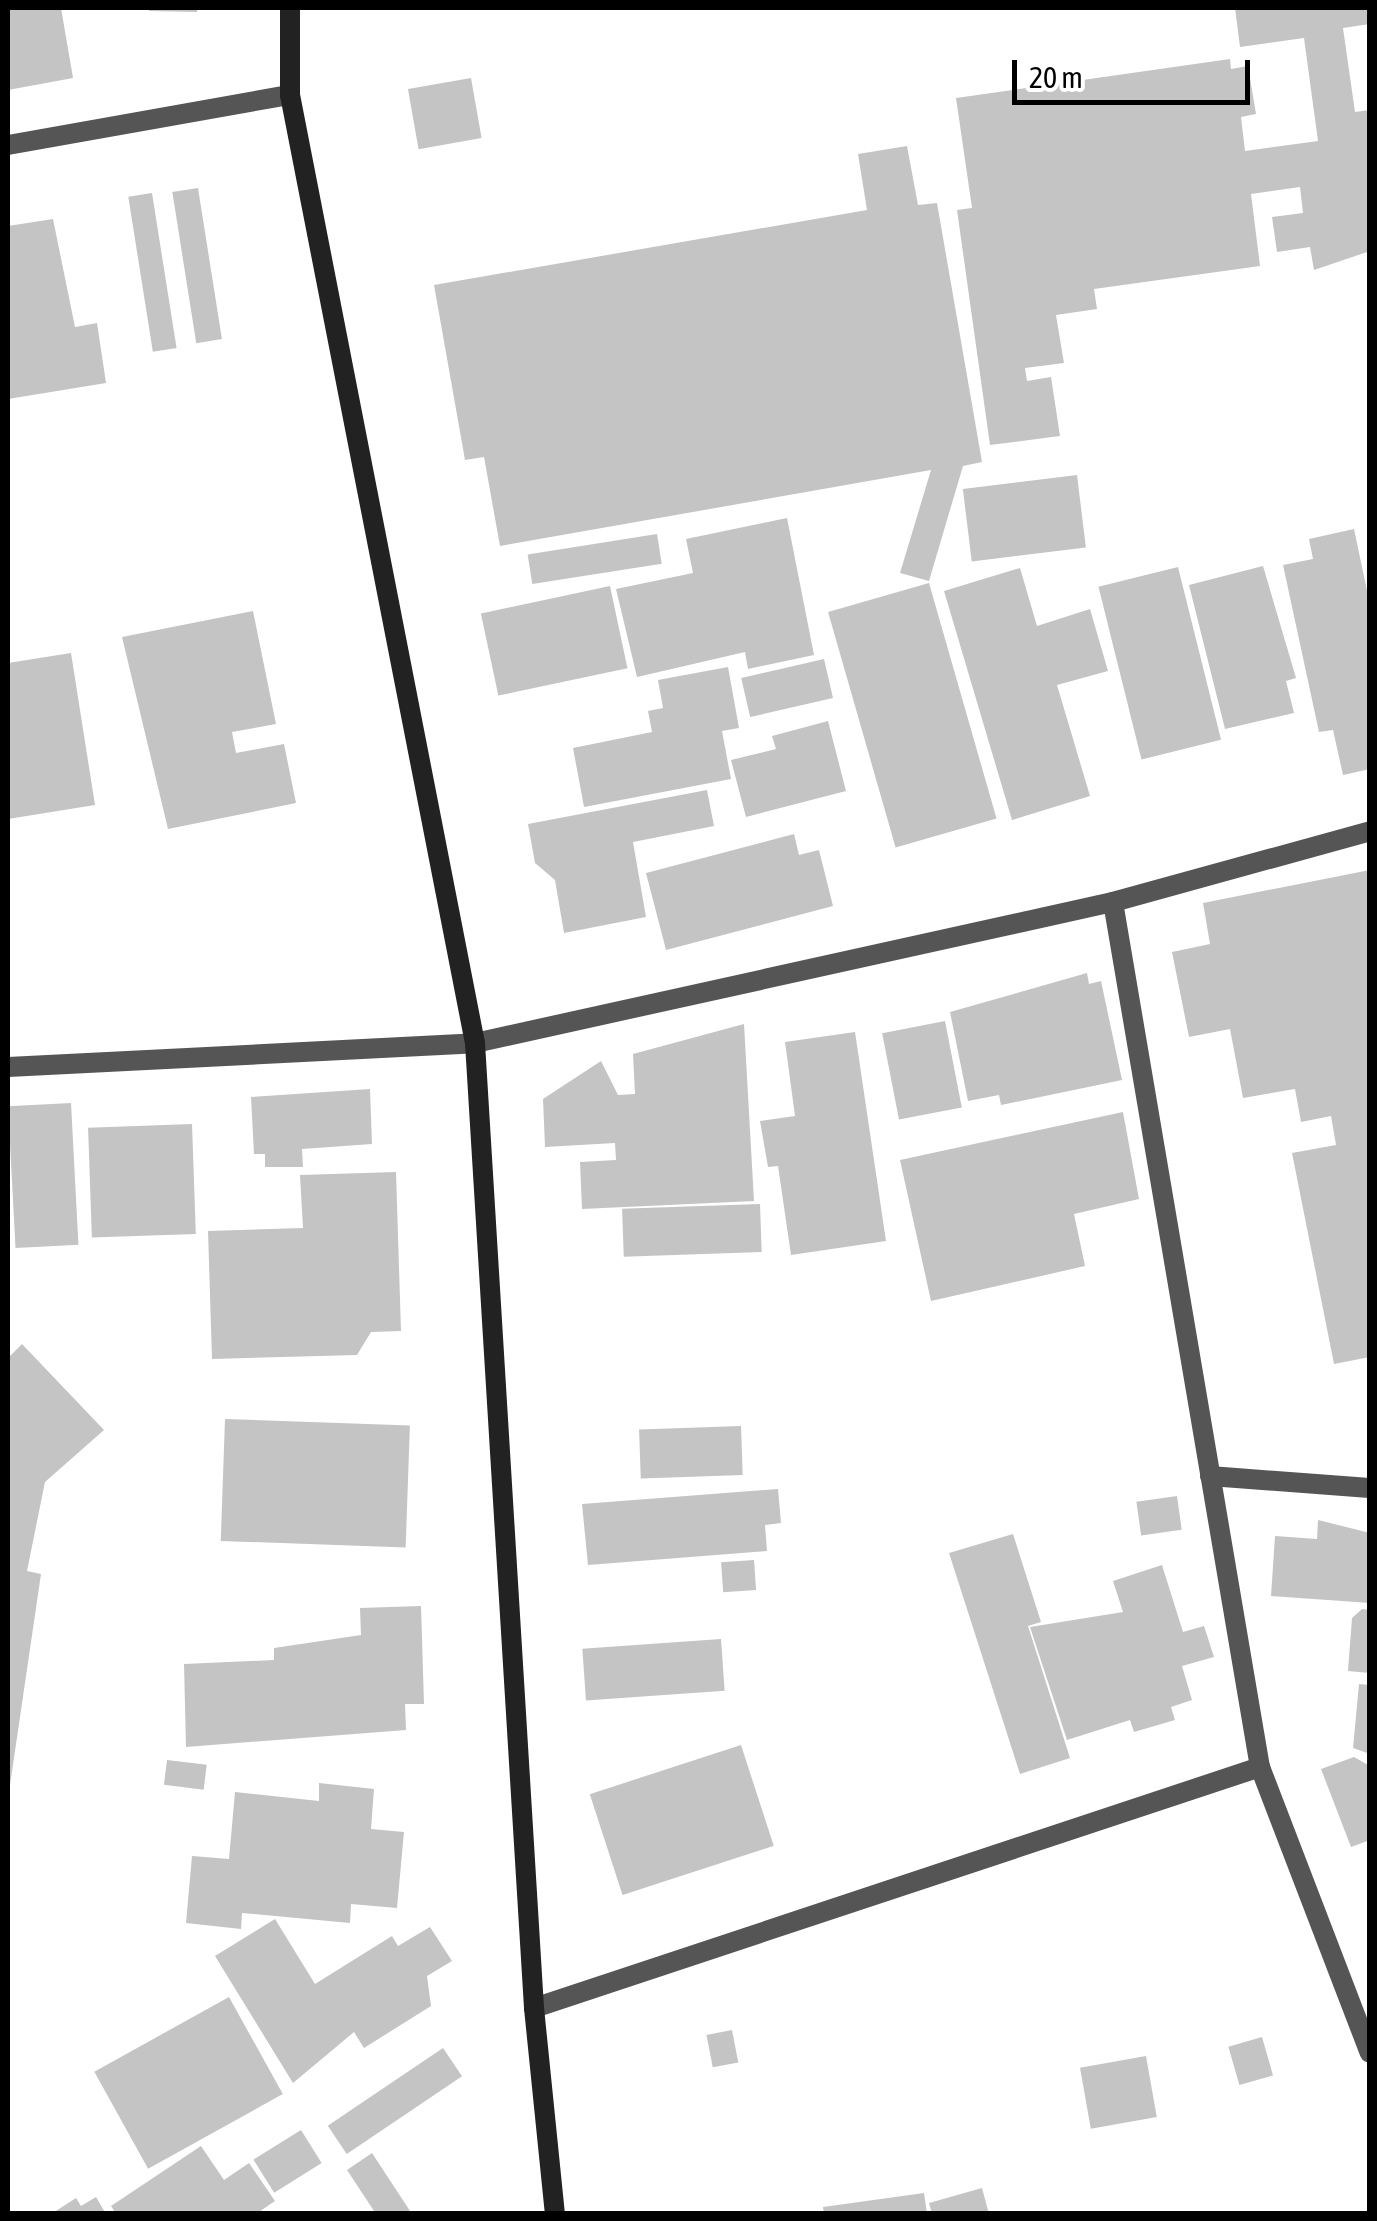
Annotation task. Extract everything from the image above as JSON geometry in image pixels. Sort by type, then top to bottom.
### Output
[{"type":"street","points":[[290,8],[290,95],[475,1043],[534,2008],[555,2214]]},
{"type":"street","points":[[8,144],[290,95]]},
{"type":"street","points":[[8,1067],[475,1043],[1113,902],[1370,831]]},
{"type":"street","points":[[1113,902],[1260,1767],[1370,2053]]},
{"type":"street","points":[[1210,1476],[1370,1488]]},
{"type":"street","points":[[534,2008],[1260,1767]]},
{"type":"building","points":[[8,8],[61,8],[73,78],[8,90]]},
{"type":"building","points":[[197,8],[197,12],[149,11]]},
{"type":"building","points":[[1235,8],[1370,8],[1370,24],[1343,28],[1355,112],[1370,110],[1370,251],[1314,270],[1310,247],[1277,252],[1272,217],[1303,213],[1300,187],[1251,194],[1260,266],[1094,289],[1097,309],[1056,315],[1064,363],[1025,368],[1027,381],[1051,377],[1060,436],[990,445],[957,210],[972,208],[956,98],[1230,59],[1231,69],[1248,66],[1256,114],[1241,117],[1245,151],[1318,141],[1304,38],[1240,47]]},
{"type":"building","points":[[471,78],[482,138],[419,149],[408,89]]},
{"type":"building","points":[[907,146],[918,205],[937,203],[982,462],[963,466],[929,581],[900,573],[931,470],[500,546],[484,457],[465,460],[434,285],[867,210],[858,154]]},
{"type":"building","points":[[198,188],[222,339],[196,343],[172,192]]},
{"type":"building","points":[[152,193],[177,348],[153,352],[128,197]]},
{"type":"building","points":[[53,219],[75,327],[97,323],[106,383],[8,399],[8,226]]},
{"type":"building","points":[[1077,475],[1086,547],[972,561],[963,489]]},
{"type":"building","points":[[787,518],[814,655],[748,669],[745,652],[637,677],[616,589],[693,573],[686,539]]},
{"type":"building","points":[[1354,529],[1370,605],[1370,769],[1343,775],[1333,730],[1319,732],[1283,565],[1313,559],[1309,539]]},
{"type":"building","points":[[657,534],[662,564],[532,584],[528,554]]},
{"type":"building","points":[[1263,566],[1296,678],[1286,681],[1294,713],[1225,729],[1189,585]]},
{"type":"building","points":[[1178,567],[1221,740],[1141,760],[1098,587]]},
{"type":"building","points":[[1020,568],[1037,626],[1090,609],[1108,671],[1057,685],[1090,796],[1012,820],[944,591]]},
{"type":"building","points":[[929,583],[997,819],[896,847],[828,612]]},
{"type":"building","points":[[610,586],[627,668],[498,696],[481,613]]},
{"type":"building","points":[[253,611],[276,724],[232,732],[236,753],[284,744],[296,803],[168,829],[122,637]]},
{"type":"building","points":[[71,653],[95,805],[8,819],[8,663]]},
{"type":"building","points":[[824,659],[833,698],[750,717],[741,678]]},
{"type":"building","points":[[728,667],[739,728],[722,731],[731,779],[584,807],[573,748],[652,732],[648,711],[663,708],[658,680]]},
{"type":"building","points":[[828,721],[846,791],[746,817],[731,760],[776,749],[772,736]]},
{"type":"building","points":[[707,790],[714,826],[633,842],[646,917],[564,933],[555,880],[535,863],[528,824]]},
{"type":"building","points":[[794,834],[799,855],[819,850],[833,906],[666,950],[646,873]]},
{"type":"building","points":[[1370,870],[1370,1357],[1334,1364],[1292,1153],[1336,1145],[1331,1116],[1301,1122],[1295,1089],[1243,1098],[1230,1029],[1189,1037],[1172,952],[1210,944],[1203,903]]},
{"type":"building","points":[[1087,973],[1089,984],[1101,981],[1122,1080],[1001,1105],[999,1095],[968,1101],[950,1012]]},
{"type":"building","points":[[945,1021],[962,1107],[899,1120],[882,1033]]},
{"type":"building","points":[[744,1024],[754,1201],[582,1209],[580,1162],[616,1160],[615,1143],[545,1147],[543,1099],[601,1061],[618,1095],[635,1094],[633,1054]]},
{"type":"building","points":[[855,1032],[886,1241],[791,1255],[778,1166],[768,1167],[760,1121],[795,1116],[785,1042]]},
{"type":"building","points":[[370,1089],[372,1144],[302,1149],[303,1167],[265,1167],[265,1154],[254,1154],[251,1097]]},
{"type":"building","points":[[71,1103],[78,1245],[16,1248],[8,1106]]},
{"type":"building","points":[[1123,1112],[1139,1199],[1074,1214],[1085,1266],[931,1301],[900,1160]]},
{"type":"building","points":[[192,1124],[196,1234],[92,1238],[88,1128]]},
{"type":"building","points":[[396,1172],[401,1331],[371,1332],[357,1355],[212,1359],[208,1231],[303,1228],[300,1175]]},
{"type":"building","points":[[760,1204],[762,1252],[624,1257],[622,1209]]},
{"type":"building","points":[[22,1344],[104,1430],[45,1482],[27,1571],[41,1574],[10,1785],[8,1358]]},
{"type":"building","points":[[225,1419],[410,1425],[406,1547],[221,1541]]},
{"type":"building","points":[[741,1426],[743,1475],[641,1479],[639,1430]]},
{"type":"building","points":[[778,1489],[781,1523],[765,1525],[767,1551],[588,1565],[582,1504]]},
{"type":"building","points":[[1177,1496],[1182,1530],[1141,1535],[1136,1502]]},
{"type":"building","points":[[1318,1520],[1370,1533],[1370,1603],[1271,1596],[1275,1536],[1317,1539]]},
{"type":"building","points":[[1013,1534],[1041,1622],[1028,1626],[1070,1758],[1020,1774],[949,1553]]},
{"type":"building","points":[[754,1560],[756,1590],[723,1592],[721,1562]]},
{"type":"building","points":[[1162,1565],[1183,1632],[1204,1626],[1214,1657],[1182,1666],[1192,1700],[1171,1707],[1175,1720],[1134,1732],[1130,1720],[1067,1740],[1030,1627],[1123,1612],[1113,1581]]},
{"type":"building","points":[[421,1606],[424,1704],[405,1704],[406,1730],[186,1747],[184,1664],[274,1660],[274,1648],[361,1635],[360,1608]]},
{"type":"building","points":[[1362,1609],[1370,1610],[1370,1673],[1348,1671],[1352,1618]]},
{"type":"building","points":[[721,1639],[725,1691],[586,1701],[582,1649]]},
{"type":"building","points":[[1359,1684],[1370,1685],[1370,1754],[1353,1748]]},
{"type":"building","points":[[741,1745],[774,1846],[623,1895],[590,1794]]},
{"type":"building","points":[[1354,1757],[1370,1766],[1370,1840],[1351,1847],[1321,1769]]},
{"type":"building","points":[[167,1760],[207,1765],[204,1790],[164,1785]]},
{"type":"building","points":[[319,1783],[374,1789],[371,1829],[404,1832],[397,1908],[351,1904],[350,1923],[242,1913],[241,1929],[186,1923],[192,1856],[229,1859],[235,1792],[319,1801]]},
{"type":"building","points":[[275,1919],[315,1984],[392,1936],[398,1946],[430,1927],[452,1961],[427,1976],[431,2006],[364,2048],[354,2032],[293,2083],[215,1956]]},
{"type":"building","points":[[229,1997],[283,2094],[148,2169],[94,2072]]},
{"type":"building","points":[[732,2030],[738,2062],[713,2067],[706,2035]]},
{"type":"building","points":[[1262,2037],[1273,2075],[1239,2085],[1228,2047]]},
{"type":"building","points":[[443,2048],[462,2076],[347,2154],[328,2126]]},
{"type":"building","points":[[1146,2056],[1157,2117],[1091,2129],[1080,2068]]},
{"type":"building","points":[[301,2130],[322,2163],[274,2193],[254,2160]]},
{"type":"building","points":[[201,2146],[224,2180],[249,2163],[275,2201],[256,2214],[116,2214],[111,2206]]},
{"type":"building","points":[[372,2153],[412,2214],[376,2214],[347,2170]]},
{"type":"building","points":[[982,2188],[989,2214],[932,2214],[929,2203]]},
{"type":"building","points":[[924,2193],[927,2214],[824,2214],[823,2207]]},
{"type":"building","points":[[96,2197],[106,2214],[51,2214],[76,2198],[81,2206]]}]
